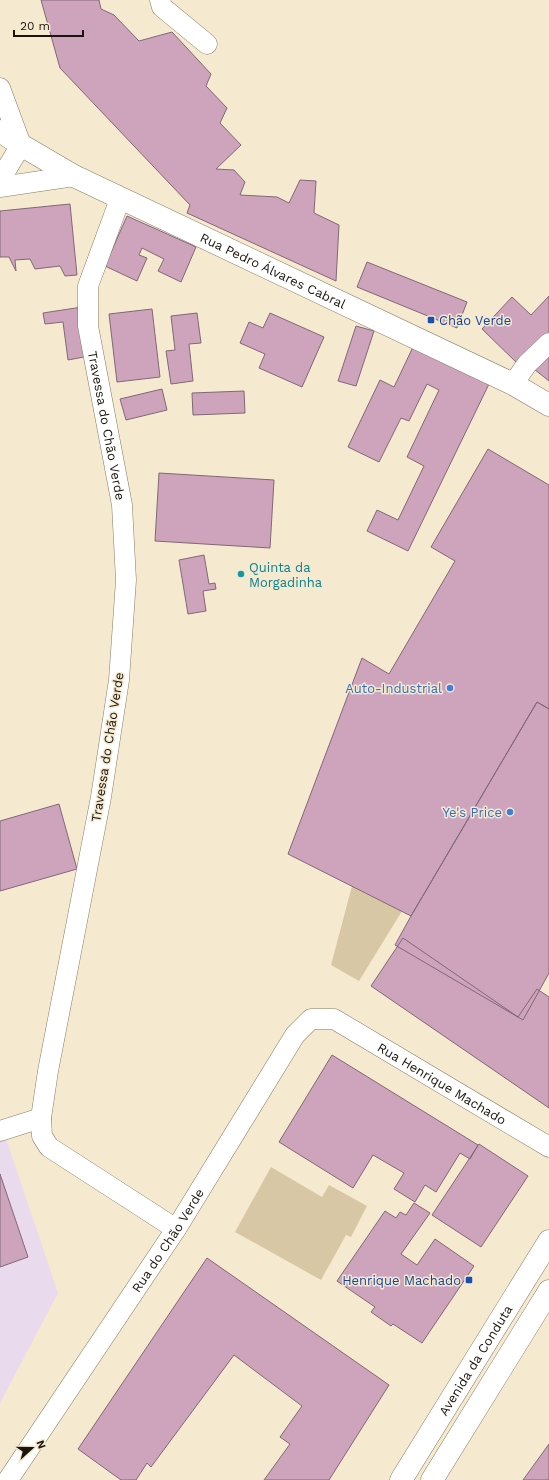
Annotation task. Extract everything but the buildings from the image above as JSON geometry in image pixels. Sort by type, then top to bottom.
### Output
[{"type":"main road","name":"Rua Pedro Álvares Cabral","points":[[0,131],[22,146],[74,176],[513,384],[549,405]]},
{"type":"main road","name":"Avenida da Conduta","points":[[401,1480],[549,1241]]},
{"type":"main road","name":"Avenida da Conduta","points":[[432,1480],[549,1291]]},
{"type":"street","points":[[160,0],[162,7],[207,44]]},
{"type":"street","points":[[0,88],[22,146]]},
{"type":"street","points":[[0,142],[22,146]]},
{"type":"street","points":[[0,177],[3,175],[22,146]]},
{"type":"street","points":[[0,187],[74,176]]},
{"type":"street","name":"Travessa do Chão Verde","points":[[120,198],[88,286],[88,326],[122,505],[126,580],[118,680],[101,797],[48,1071],[41,1118],[42,1136],[49,1147],[176,1229]]},
{"type":"street","points":[[513,384],[527,364],[549,343]]},
{"type":"street","name":"Rua do Chão Verde","points":[[8,1480],[176,1229],[295,1036],[311,1019],[334,1019]]},
{"type":"street","name":"Rua Henrique Machado","points":[[334,1019],[549,1147]]},
{"type":"street","points":[[0,1131],[41,1118]]},
{"type":"shaded area","points":[[352,886],[402,911],[359,981],[331,965]]},
{"type":"shaded area","points":[[0,1121],[58,1293],[0,1403]]},
{"type":"shaded area","points":[[271,1167],[322,1197],[329,1185],[367,1206],[351,1237],[346,1235],[321,1280],[235,1232]]},
{"type":"place","name":"Chão Verde","points":[[431,320]]},
{"type":"place","name":"Quinta da Morgadinha","points":[[241,574]]},
{"type":"place","name":"Auto-Industrial","points":[[450,688]]},
{"type":"place","name":"Ye's Price","points":[[510,812]]},
{"type":"place","name":"Henrique Machado","points":[[469,1280]]}]
